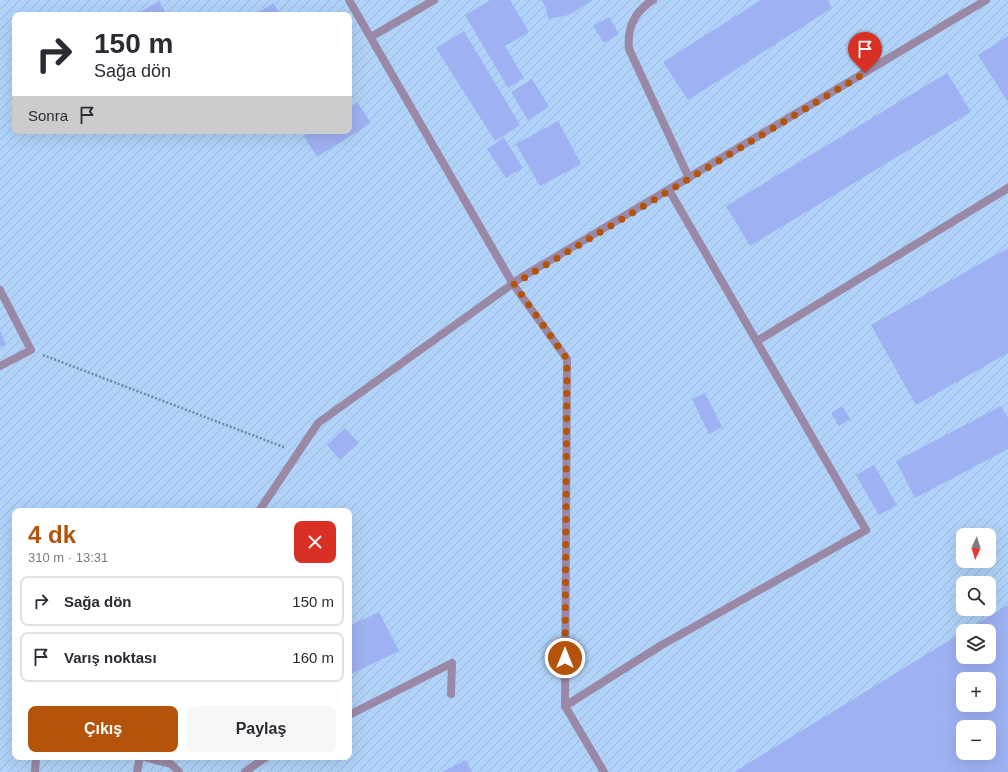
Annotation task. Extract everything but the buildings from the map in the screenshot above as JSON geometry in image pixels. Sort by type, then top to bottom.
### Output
[{"type":"street","points":[[350,0],[514,284],[567,359],[565,706],[604,772]]},
{"type":"street","points":[[371,37],[434,0]]},
{"type":"street","points":[[653,0],[644,6],[633,20],[628,39],[629,48],[689,178]]},
{"type":"street","points":[[261,508],[297,452],[318,423],[522,277],[986,0]]},
{"type":"street","points":[[756,341],[1008,188]]},
{"type":"street","points":[[565,706],[660,646],[866,530],[669,190]]},
{"type":"street","points":[[0,290],[31,350],[0,366]]},
{"type":"street","points":[[352,713],[452,663],[451,694]]},
{"type":"street","points":[[35,772],[36,760]]},
{"type":"street","points":[[137,772],[139,760]]},
{"type":"street","points":[[156,760],[171,764],[179,772]]},
{"type":"street","points":[[245,772],[262,760]]},
{"type":"path","points":[[31,350],[297,452]]},
{"type":"shaded area","points":[[0,0],[1008,0],[1008,772],[0,772]]},
{"type":"route","points":[[565,658],[567,359],[514,284],[522,277],[865,73]]}]
